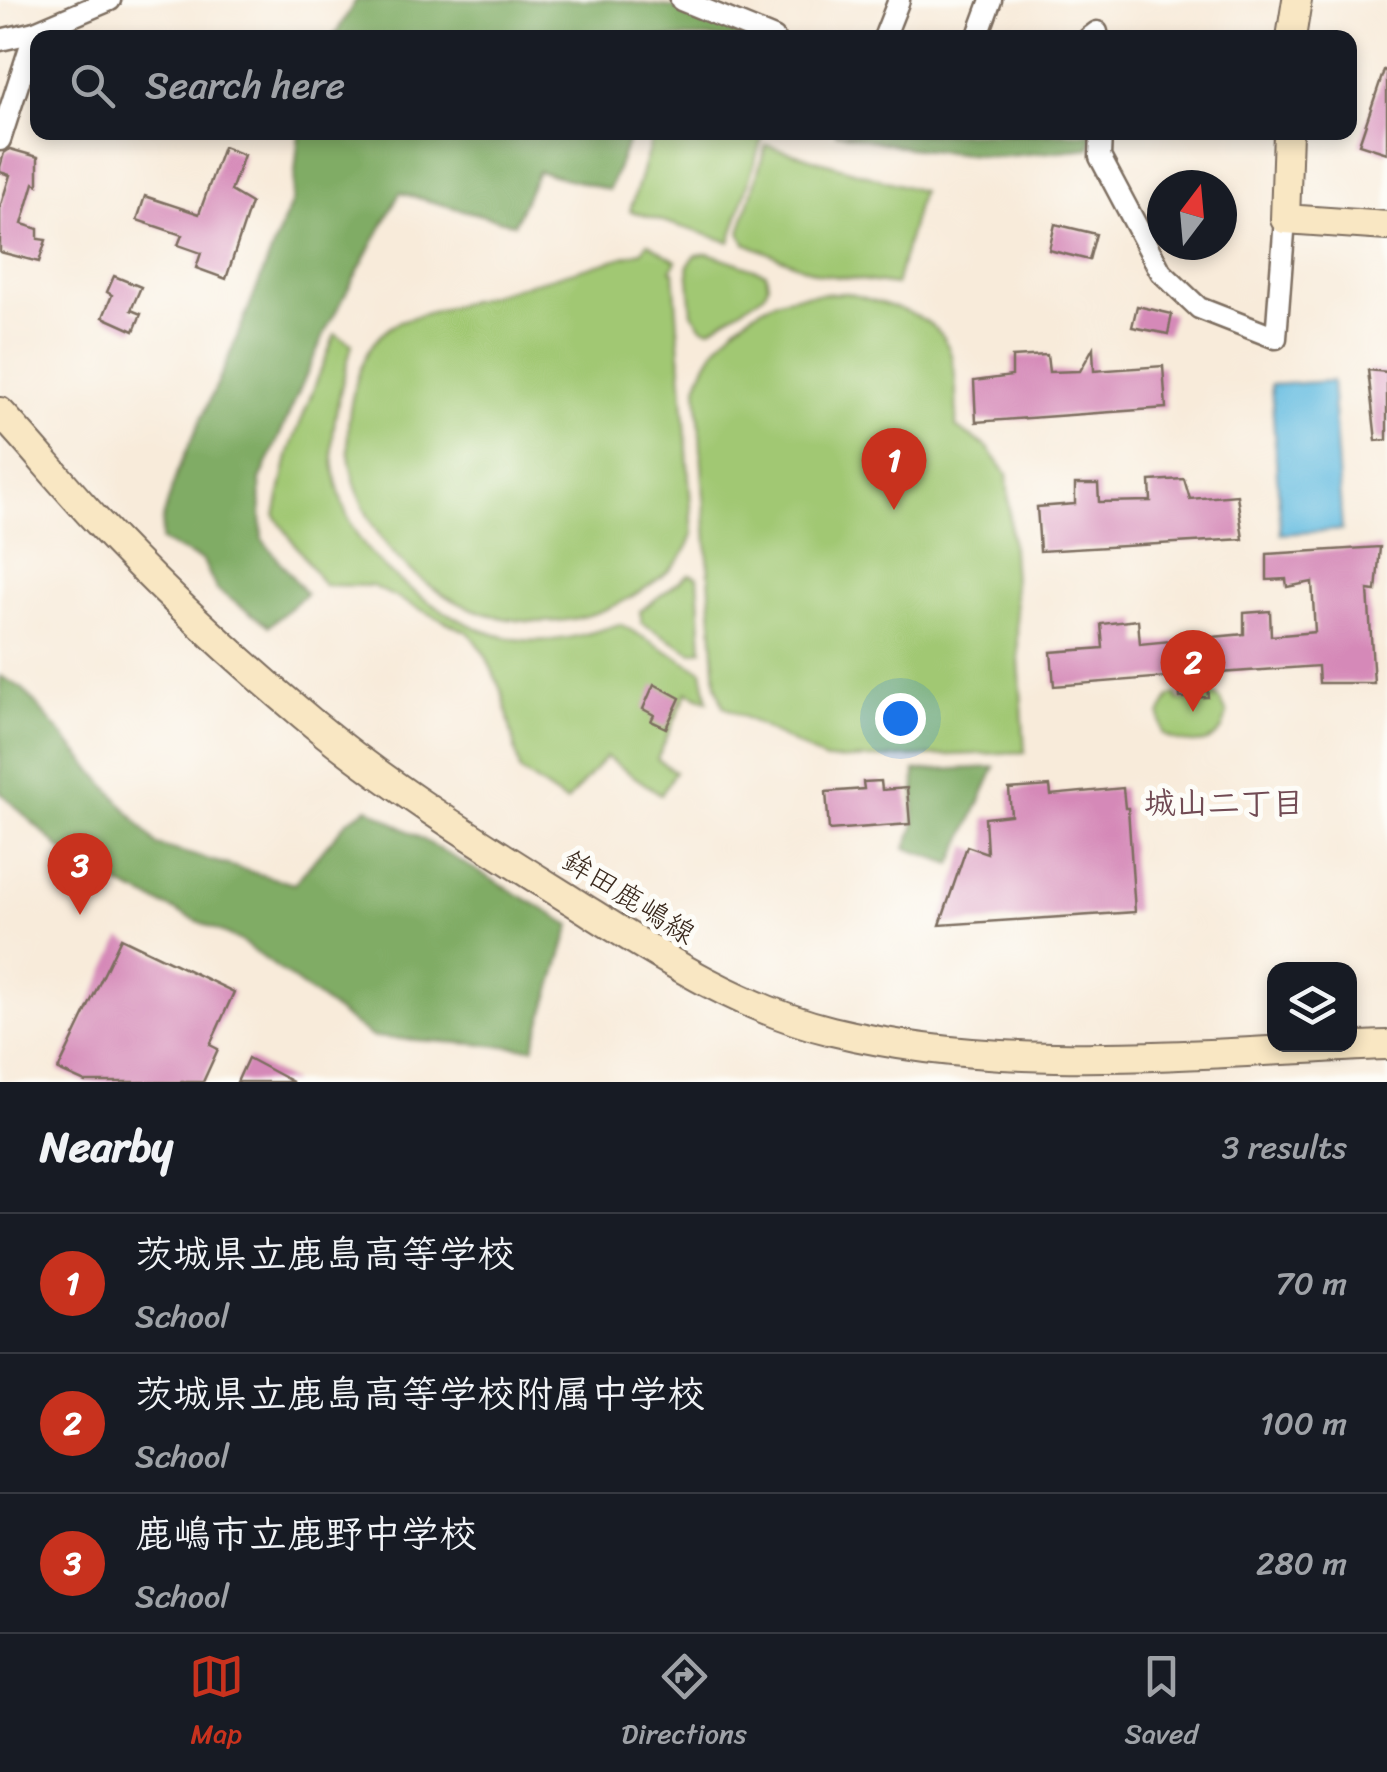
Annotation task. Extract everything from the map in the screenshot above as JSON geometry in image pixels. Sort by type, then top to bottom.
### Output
[{"type":"main road","points":[[1293,30],[1297,0]]},
{"type":"main road","points":[[1288,140],[1285,219],[1387,226]]},
{"type":"main road","name":"鉾田鹿嶋線","points":[[0,412],[95,519],[171,596],[317,726],[442,818],[525,871],[696,976],[759,1008],[834,1032],[955,1050],[1026,1055],[1104,1056],[1387,1045]]},
{"type":"street","points":[[40,30],[110,0]]},
{"type":"street","points":[[682,0],[755,30]]},
{"type":"street","points":[[887,30],[900,0]]},
{"type":"street","points":[[980,30],[991,0]]},
{"type":"street","points":[[0,40],[30,33]]},
{"type":"street","points":[[0,140],[30,47]]},
{"type":"street","points":[[1101,140],[1100,157],[1161,272],[1199,308],[1276,338],[1285,219]]},
{"type":"green space","points":[[356,0],[610,0],[686,9],[742,30],[338,30]]},
{"type":"green space","points":[[298,140],[628,140],[609,190],[538,171],[514,224],[400,193],[326,330],[260,480],[262,539],[306,594],[269,626],[216,589],[203,561],[161,541],[163,519],[177,472],[224,369],[292,201]]},
{"type":"green space","points":[[652,140],[761,140],[730,242],[630,211]]},
{"type":"green space","points":[[870,140],[1091,140],[1090,148],[998,157]]},
{"type":"green space","points":[[766,145],[921,191],[896,285],[819,274],[745,243],[740,232]]},
{"type":"green space","points":[[648,243],[676,261],[671,270],[693,534],[683,555],[668,571],[631,597],[578,618],[525,621],[473,609],[427,584],[389,547],[362,502],[349,450],[353,394],[368,352],[381,335],[400,321],[641,252]]},
{"type":"green space","points":[[708,253],[766,273],[768,285],[764,294],[710,329],[702,327],[692,313],[688,265],[696,255]]},
{"type":"green space","points":[[847,293],[905,311],[938,331],[954,366],[956,427],[988,448],[1007,474],[1025,752],[826,760],[723,706],[716,684],[697,387],[717,347],[762,307],[784,298]]},
{"type":"green space","points":[[335,334],[352,344],[334,430],[335,475],[354,530],[382,565],[448,614],[494,634],[528,641],[555,640],[620,624],[702,671],[708,701],[687,692],[657,759],[675,772],[661,795],[606,757],[566,802],[520,771],[503,695],[486,656],[469,633],[372,586],[324,585],[275,516],[289,452]]},
{"type":"green space","points":[[689,574],[698,577],[702,650],[692,652],[642,623],[640,611]]},
{"type":"green space","points":[[0,676],[22,688],[157,845],[294,884],[348,820],[368,808],[571,925],[533,1048],[372,1037],[239,940],[79,866],[0,792]]},
{"type":"green space","points":[[1211,693],[1220,699],[1227,714],[1215,737],[1193,743],[1163,734],[1160,715],[1170,696],[1176,694],[1178,701],[1210,698]]},
{"type":"green space","points":[[995,767],[952,864],[906,848],[914,828],[915,771]]},
{"type":"water","points":[[1332,381],[1342,530],[1281,534],[1271,385]]},
{"type":"building","points":[[1384,70],[1387,71],[1387,153],[1359,144]]},
{"type":"building","points":[[223,147],[244,155],[231,191],[251,203],[226,279],[196,268],[201,253],[178,245],[182,235],[137,220],[145,196],[199,214]]},
{"type":"building","points":[[10,149],[38,157],[38,185],[34,183],[22,224],[38,229],[38,239],[46,240],[39,262],[0,252],[0,208],[10,175],[0,172],[0,167],[4,153]]},
{"type":"building","points":[[1055,224],[1096,234],[1089,260],[1049,250]]},
{"type":"building","points":[[114,276],[141,287],[131,310],[141,314],[134,331],[103,317]]},
{"type":"building","points":[[1137,306],[1172,314],[1168,334],[1132,327]]},
{"type":"building","points":[[1093,348],[1094,371],[1163,366],[1166,408],[976,422],[974,381],[1012,376],[1012,357],[1047,355],[1049,372],[1080,371]]},
{"type":"building","points":[[1368,370],[1387,372],[1387,440],[1376,441]]},
{"type":"building","points":[[1184,479],[1190,499],[1237,495],[1243,539],[1040,551],[1037,507],[1075,504],[1075,484],[1098,484],[1099,502],[1151,501],[1150,481]]},
{"type":"building","points":[[1380,547],[1376,591],[1368,590],[1374,683],[1319,683],[1318,666],[1206,674],[1208,697],[1180,698],[1178,676],[1054,686],[1051,652],[1103,648],[1101,624],[1138,620],[1140,644],[1244,634],[1244,613],[1270,611],[1271,636],[1315,632],[1312,582],[1287,587],[1286,579],[1267,580],[1267,554]]},
{"type":"building","points":[[654,684],[680,698],[666,728],[651,721],[654,715],[643,709]]},
{"type":"building","points":[[881,781],[882,790],[907,788],[910,824],[829,830],[826,792],[864,789],[863,782]]},
{"type":"building","points":[[1050,786],[1051,795],[1123,788],[1128,808],[1135,912],[940,925],[967,846],[987,853],[985,818],[1011,815],[1009,789]]},
{"type":"building","points":[[121,938],[234,992],[210,1045],[218,1049],[203,1082],[85,1082],[58,1070]]},
{"type":"building","points":[[248,1058],[293,1082],[237,1082]]},
{"type":"place","name":"茨城県立鹿島高等学校","points":[[894,510]]},
{"type":"place","name":"茨城県立鹿島高等学校附属中学校","points":[[1193,712]]},
{"type":"place","name":"鹿嶋市立鹿野中学校","points":[[80,915]]},
{"type":"district","name":"城山二丁目","points":[[1224,803]]}]
